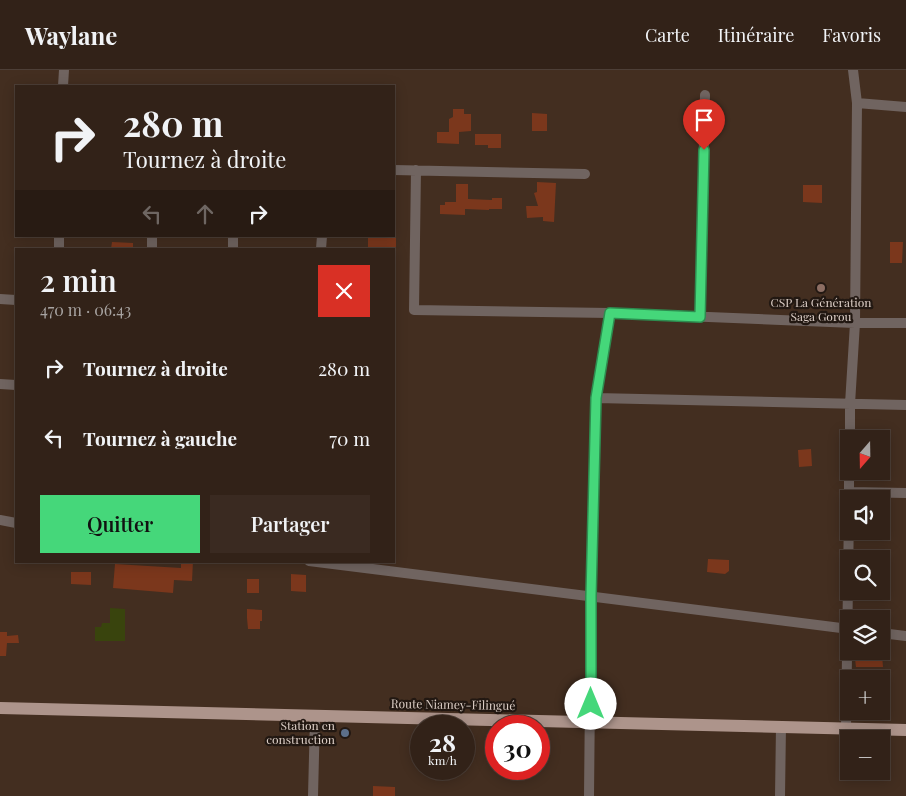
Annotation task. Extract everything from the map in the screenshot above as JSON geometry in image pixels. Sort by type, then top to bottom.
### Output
[{"type":"main road","name":"Route Niamey-Filingué","points":[[0,708],[906,730]]},
{"type":"street","points":[[63,85],[64,70]]},
{"type":"street","points":[[850,430],[855,323],[857,103],[853,70]]},
{"type":"street","points":[[700,317],[705,95]]},
{"type":"street","points":[[857,103],[906,107]]},
{"type":"street","points":[[395,170],[585,174]]},
{"type":"street","points":[[416,170],[414,310],[610,313],[855,323],[906,323]]},
{"type":"street","points":[[0,299],[15,300]]},
{"type":"street","points":[[589,796],[591,596],[596,398],[610,313]]},
{"type":"street","points":[[0,384],[15,384]]},
{"type":"street","points":[[596,398],[906,405]]},
{"type":"street","points":[[890,494],[906,493]]},
{"type":"street","points":[[0,520],[15,523]]},
{"type":"street","points":[[848,610],[849,540]]},
{"type":"street","points":[[326,563],[840,627]]},
{"type":"street","points":[[890,634],[906,636]]},
{"type":"street","points":[[846,728],[847,660]]},
{"type":"street","points":[[313,796],[315,716]]},
{"type":"street","points":[[780,796],[781,726]]},
{"type":"green space","points":[[110,608],[125,609],[125,641],[95,641],[95,627],[101,627],[102,623],[110,623]]},
{"type":"building","points":[[453,109],[464,109],[464,114],[471,114],[471,131],[459,132],[459,144],[437,143],[437,132],[449,132],[449,119],[453,117]]},
{"type":"building","points":[[532,113],[547,114],[547,131],[532,131]]},
{"type":"building","points":[[475,134],[501,134],[501,148],[475,145]]},
{"type":"building","points":[[537,182],[556,183],[554,222],[543,221],[543,217],[527,218],[526,206],[538,206],[534,193],[537,192]]},
{"type":"building","points":[[456,184],[468,184],[468,199],[492,200],[492,198],[502,198],[502,209],[465,209],[465,215],[440,214],[440,205],[445,205],[445,202],[456,202]]},
{"type":"building","points":[[803,185],[822,185],[822,203],[803,202]]},
{"type":"building","points":[[396,236],[396,249],[368,248],[368,237]]},
{"type":"building","points":[[112,242],[133,243],[133,248],[111,248]]},
{"type":"building","points":[[890,242],[903,242],[902,263],[890,263]]},
{"type":"building","points":[[811,449],[812,466],[799,467],[798,450]]},
{"type":"building","points":[[708,559],[729,560],[729,571],[725,574],[707,572]]},
{"type":"building","points":[[181,563],[193,563],[192,581],[174,580],[173,593],[113,588],[115,564],[181,568]]},
{"type":"building","points":[[71,572],[91,572],[91,585],[71,584]]},
{"type":"building","points":[[291,574],[306,575],[306,592],[291,591]]},
{"type":"building","points":[[247,579],[259,579],[259,593],[247,593]]},
{"type":"building","points":[[247,609],[262,610],[260,629],[248,629]]},
{"type":"building","points":[[0,632],[7,632],[7,636],[18,635],[19,643],[7,643],[6,656],[0,656]]},
{"type":"building","points":[[855,660],[882,660],[883,667],[856,667]]},
{"type":"building","points":[[373,786],[395,787],[395,796],[373,796]]},
{"type":"place","name":"CSP La Génération Saga Gorou","points":[[821,288]]},
{"type":"place","name":"Station en construction","points":[[345,733]]},
{"type":"route","points":[[591,704],[591,596],[596,398],[610,313],[700,317],[704,150]]}]
